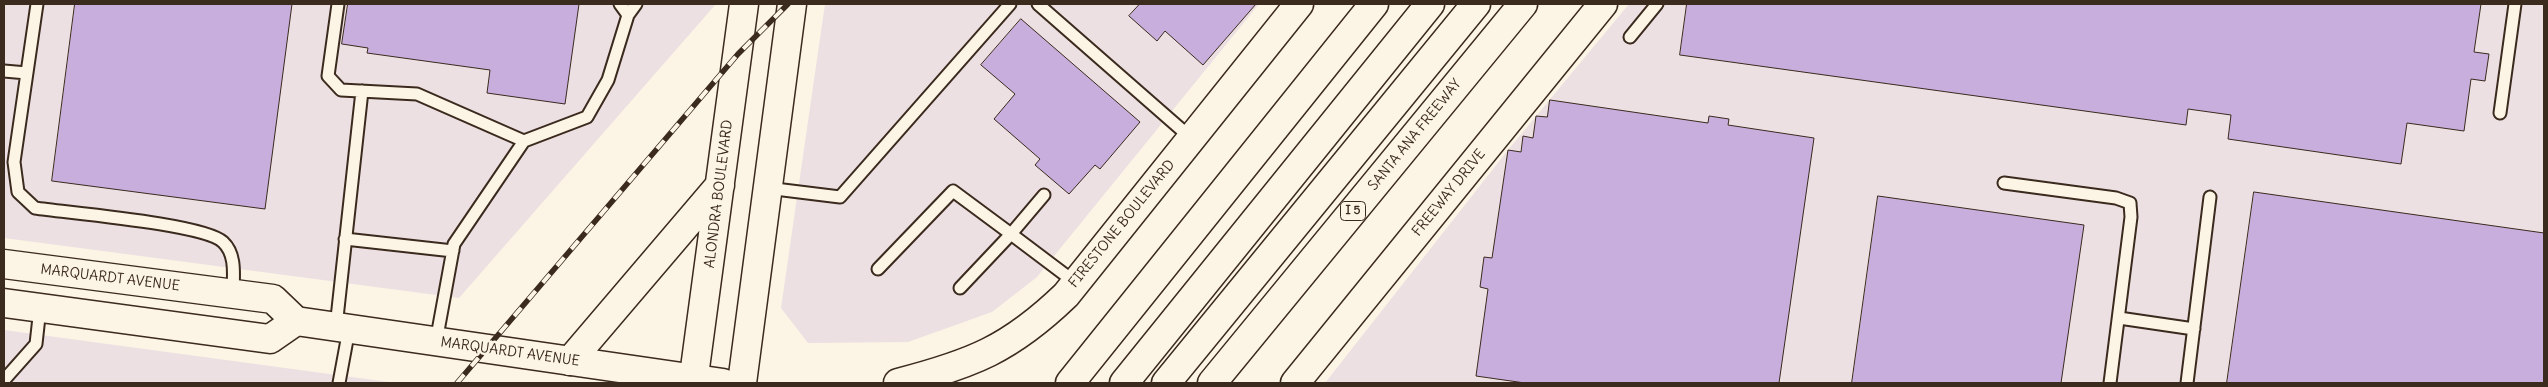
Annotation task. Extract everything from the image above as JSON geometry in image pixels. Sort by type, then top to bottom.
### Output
[{"type":"main road","name":"ALONDRA BOULEVARD","points":[[693,381],[744,4]]},
{"type":"main road","points":[[742,383],[792,4]]},
{"type":"main road","name":"FIRESTONE BOULEVARD","points":[[898,383],[973,361],[1006,345],[1038,322],[1076,283],[1299,4]]},
{"type":"main road","points":[[1070,383],[1374,4]]},
{"type":"main road","points":[[1124,383],[1430,4]]},
{"type":"main road","points":[[1166,383],[1476,4]]},
{"type":"main road","name":"SANTA ANA FREEWAY","points":[[1212,383],[1523,4]]},
{"type":"main road","name":"FREEWAY DRIVE","points":[[1294,383],[1603,4]]},
{"type":"main road","points":[[568,372],[720,185]]},
{"type":"main road","name":"MARQUARDT AVENUE","points":[[4,264],[273,299],[296,321],[436,342],[568,372],[723,383]]},
{"type":"main road","points":[[4,303],[270,339],[296,321]]},
{"type":"lane","points":[[37,4],[14,162],[18,192],[35,208],[198,230],[224,242],[234,265],[232,293]]},
{"type":"lane","points":[[338,4],[328,76],[340,90],[418,94],[524,141]]},
{"type":"lane","points":[[620,4],[628,15]]},
{"type":"lane","points":[[436,342],[454,244],[524,141],[586,117],[608,80],[628,15],[636,4]]},
{"type":"lane","points":[[767,188],[840,197],[1010,4]]},
{"type":"lane","points":[[1038,4],[1192,138]]},
{"type":"lane","points":[[1630,37],[1657,4]]},
{"type":"lane","points":[[2500,113],[2515,4]]},
{"type":"lane","points":[[4,71],[27,73]]},
{"type":"lane","points":[[339,383],[346,240],[362,91]]},
{"type":"lane","points":[[2004,184],[2116,198],[2130,203],[2131,216],[2110,383]]},
{"type":"lane","points":[[878,268],[953,190],[1076,283]]},
{"type":"lane","points":[[960,288],[1011,234],[1044,195]]},
{"type":"lane","points":[[2186,383],[2210,197]]},
{"type":"lane","points":[[346,240],[453,251]]},
{"type":"lane","points":[[4,380],[36,344],[40,308]]},
{"type":"lane","points":[[2119,318],[2194,329]]},
{"type":"shaded area","points":[[4,4],[716,4],[459,298],[4,238]]},
{"type":"shaded area","points":[[825,4],[1259,4],[1037,277],[992,312],[908,342],[808,343],[781,308]]},
{"type":"shaded area","points":[[1629,4],[2544,4],[2544,383],[1325,383],[1508,150]]},
{"type":"shaded area","points":[[4,330],[396,383],[4,383]]},
{"type":"building","points":[[75,4],[292,4],[265,209],[52,181]]},
{"type":"building","points":[[348,4],[579,4],[565,104],[487,93],[490,70],[367,53],[368,48],[342,44]]},
{"type":"building","points":[[1140,4],[1256,4],[1203,65],[1165,31],[1157,41],[1129,16]]},
{"type":"building","points":[[1687,4],[2481,4],[2474,52],[2489,54],[2485,81],[2471,79],[2464,131],[2407,123],[2401,164],[2228,139],[2231,115],[2188,109],[2186,125],[1680,55]]},
{"type":"building","points":[[1021,19],[1140,122],[1100,169],[1095,165],[1069,194],[1035,165],[1040,159],[994,119],[1015,94],[981,65]]},
{"type":"building","points":[[1550,100],[1708,123],[1709,116],[1729,119],[1728,125],[1814,138],[1779,383],[1525,383],[1476,376],[1488,289],[1480,287],[1484,257],[1492,258],[1508,150],[1521,152],[1523,136],[1533,138],[1536,116],[1547,117]]},
{"type":"building","points":[[2254,192],[2544,233],[2544,383],[2227,383]]},
{"type":"building","points":[[1878,196],[2084,225],[2061,383],[1852,383]]},
{"type":"railway","points":[[457,383],[738,54],[788,4]]}]
